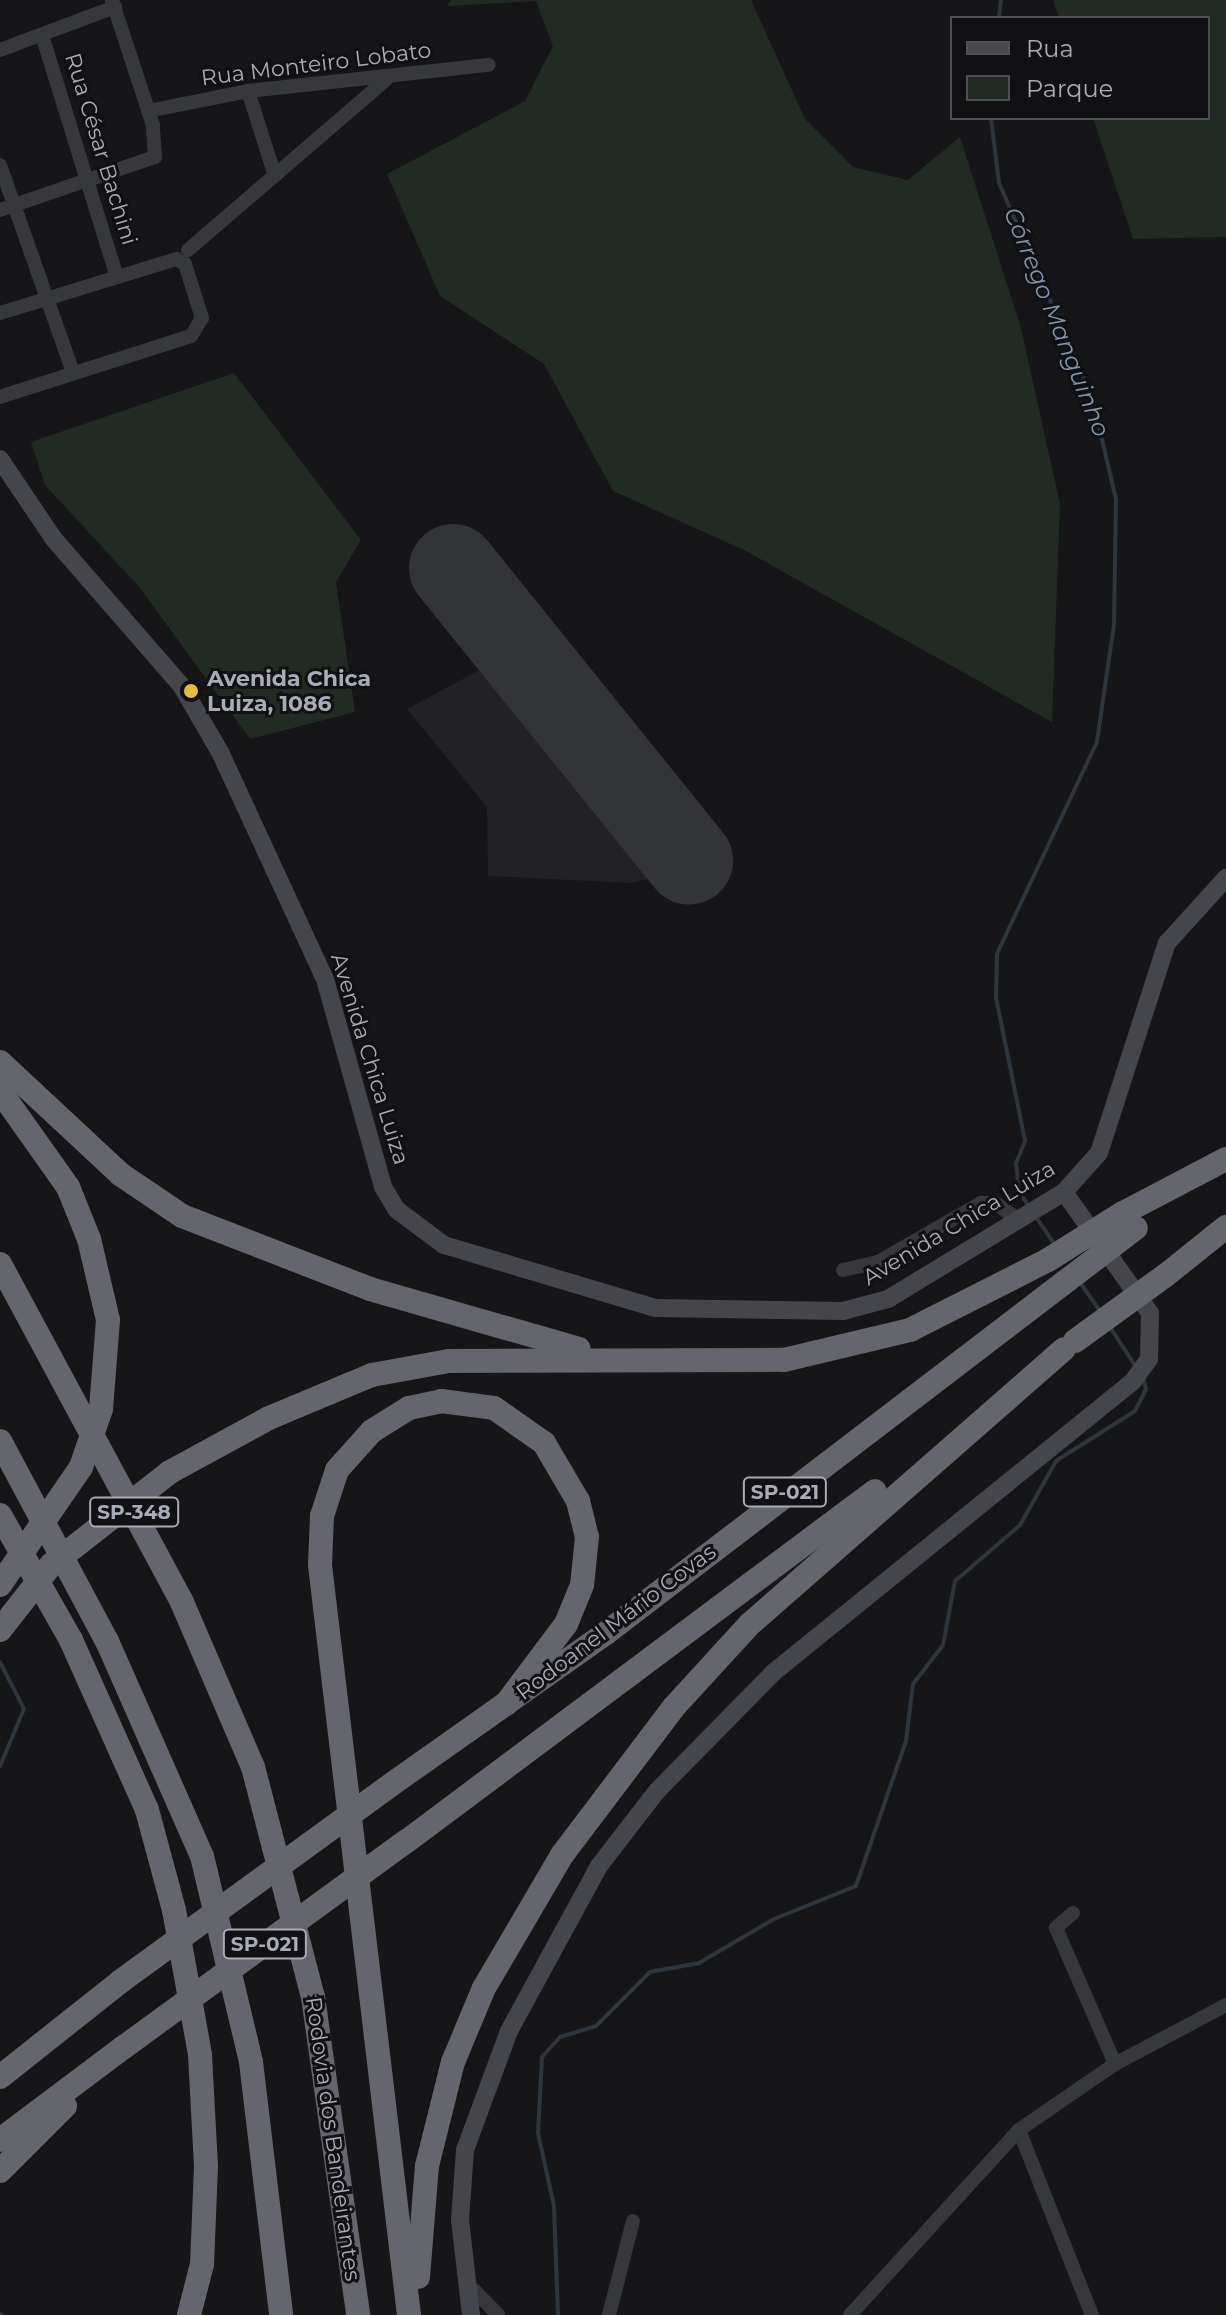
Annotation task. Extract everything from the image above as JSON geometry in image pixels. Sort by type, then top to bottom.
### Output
[{"type":"highway","points":[[0,1062],[120,1174],[182,1216],[370,1289],[616,1359]]},
{"type":"highway","points":[[0,1091],[68,1187],[108,1320],[101,1409],[81,1467],[0,1585]]},
{"type":"highway","name":"Rodoanel Mário Covas","points":[[0,2077],[121,1981],[506,1704],[1065,1282],[1130,1221],[1226,1159]]},
{"type":"highway","points":[[0,1630],[51,1565],[170,1472],[269,1418],[372,1375],[449,1361],[616,1359],[711,1364],[826,1352],[956,1312],[1048,1260],[1130,1221]]},
{"type":"highway","name":"SP-021","points":[[0,2140],[407,1841],[1166,1275],[1226,1227]]},
{"type":"highway","name":"Rodovia dos Bandeirantes","points":[[0,1264],[181,1600],[253,1767],[313,1997],[358,2315]]},
{"type":"highway","points":[[419,2315],[421,2202],[453,2062],[491,1976],[562,1855],[656,1729],[750,1624],[1069,1345]]},
{"type":"highway","points":[[409,2315],[320,1565],[322,1516],[337,1470],[372,1431],[409,1408],[441,1401],[494,1408],[544,1443],[578,1501],[587,1537],[582,1585],[566,1624],[506,1704]]},
{"type":"highway","points":[[0,1441],[107,1641],[202,1856],[251,2062],[281,2315]]},
{"type":"highway","points":[[0,1515],[71,1640],[147,1810],[174,1910],[200,2055],[206,2166],[202,2264],[189,2315]]},
{"type":"highway","points":[[0,2171],[116,2053]]},
{"type":"main road","name":"Avenida Chica Luiza","points":[[0,459],[53,538],[181,685],[220,752],[325,979],[383,1187],[419,1230],[444,1245],[629,1304],[843,1311],[888,1299],[1064,1192],[1113,1125],[1167,943],[1226,878]]},
{"type":"main road","points":[[471,2315],[474,2290],[460,2220],[465,2150],[509,2031],[599,1866],[657,1791],[774,1672],[1133,1381],[1149,1359],[1150,1313],[1064,1192]]},
{"type":"street","points":[[0,50],[114,4],[158,146],[150,161],[87,179],[7,208]]},
{"type":"street","name":"Rua César Bachini","points":[[42,35],[117,277]]},
{"type":"street","name":"Rua Monteiro Lobato","points":[[148,111],[248,91],[388,79],[489,65]]},
{"type":"street","points":[[188,250],[388,79]]},
{"type":"street","points":[[248,91],[275,176]]},
{"type":"street","points":[[0,165],[7,208],[73,372]]},
{"type":"street","points":[[0,313],[117,277],[182,261],[202,318],[191,336],[0,397]]},
{"type":"street","points":[[843,1270],[878,1262],[981,1203],[995,1203],[1019,1220]]},
{"type":"street","points":[[1073,1913],[1056,1928],[1115,2064]]},
{"type":"street","points":[[850,2315],[1019,2130],[1115,2064],[1226,2005]]},
{"type":"street","points":[[1019,2130],[1092,2315]]},
{"type":"street","points":[[609,2315],[633,2221]]},
{"type":"street","points":[[474,2290],[498,2315]]},
{"type":"shaded area","points":[[465,555],[704,850],[675,872],[632,883],[488,876],[487,807],[407,709],[502,658],[439,578]]},
{"type":"green space","points":[[451,0],[751,0],[805,119],[853,167],[908,180],[960,137],[1021,328],[1060,504],[1052,722],[746,551],[613,491],[544,364],[440,296],[387,174],[525,101],[553,46],[536,1],[447,6]]},
{"type":"green space","points":[[1053,0],[1226,0],[1226,237],[1133,239],[1094,120],[1210,120],[1210,16],[1058,16]]},
{"type":"green space","points":[[234,373],[361,540],[336,582],[355,712],[250,739],[140,588],[45,485],[31,442]]},
{"type":"waterway","name":"Córrego Manguinho","points":[[999,16],[1001,0]]},
{"type":"waterway","name":"Córrego Manguinho","points":[[991,120],[999,183],[1092,397],[1116,499],[1114,625],[1097,742],[997,954],[996,998],[1025,1141],[1016,1163],[1019,1191],[1029,1207]]},
{"type":"waterway","name":"Córrego Manguinho","points":[[1034,1214],[1056,1247]]},
{"type":"waterway","name":"Córrego Manguinho","points":[[1079,1281],[1101,1313]]},
{"type":"waterway","name":"Córrego Manguinho","points":[[1110,1327],[1136,1367]]},
{"type":"waterway","name":"Córrego Manguinho","points":[[558,2315],[554,2206],[538,2133],[542,2057],[560,2037],[596,2026],[650,1972],[699,1963],[774,1919],[856,1886],[906,1741],[913,1684],[943,1645],[955,1581],[1020,1525],[1056,1461],[1135,1411],[1146,1389],[1143,1377]]},
{"type":"waterway","points":[[0,1662],[24,1709],[0,1766]]},
{"type":"runway","points":[[453,568],[689,861]]},
{"type":"place","name":"Avenida Chica Luiza, 1086","points":[[191,691]]}]
